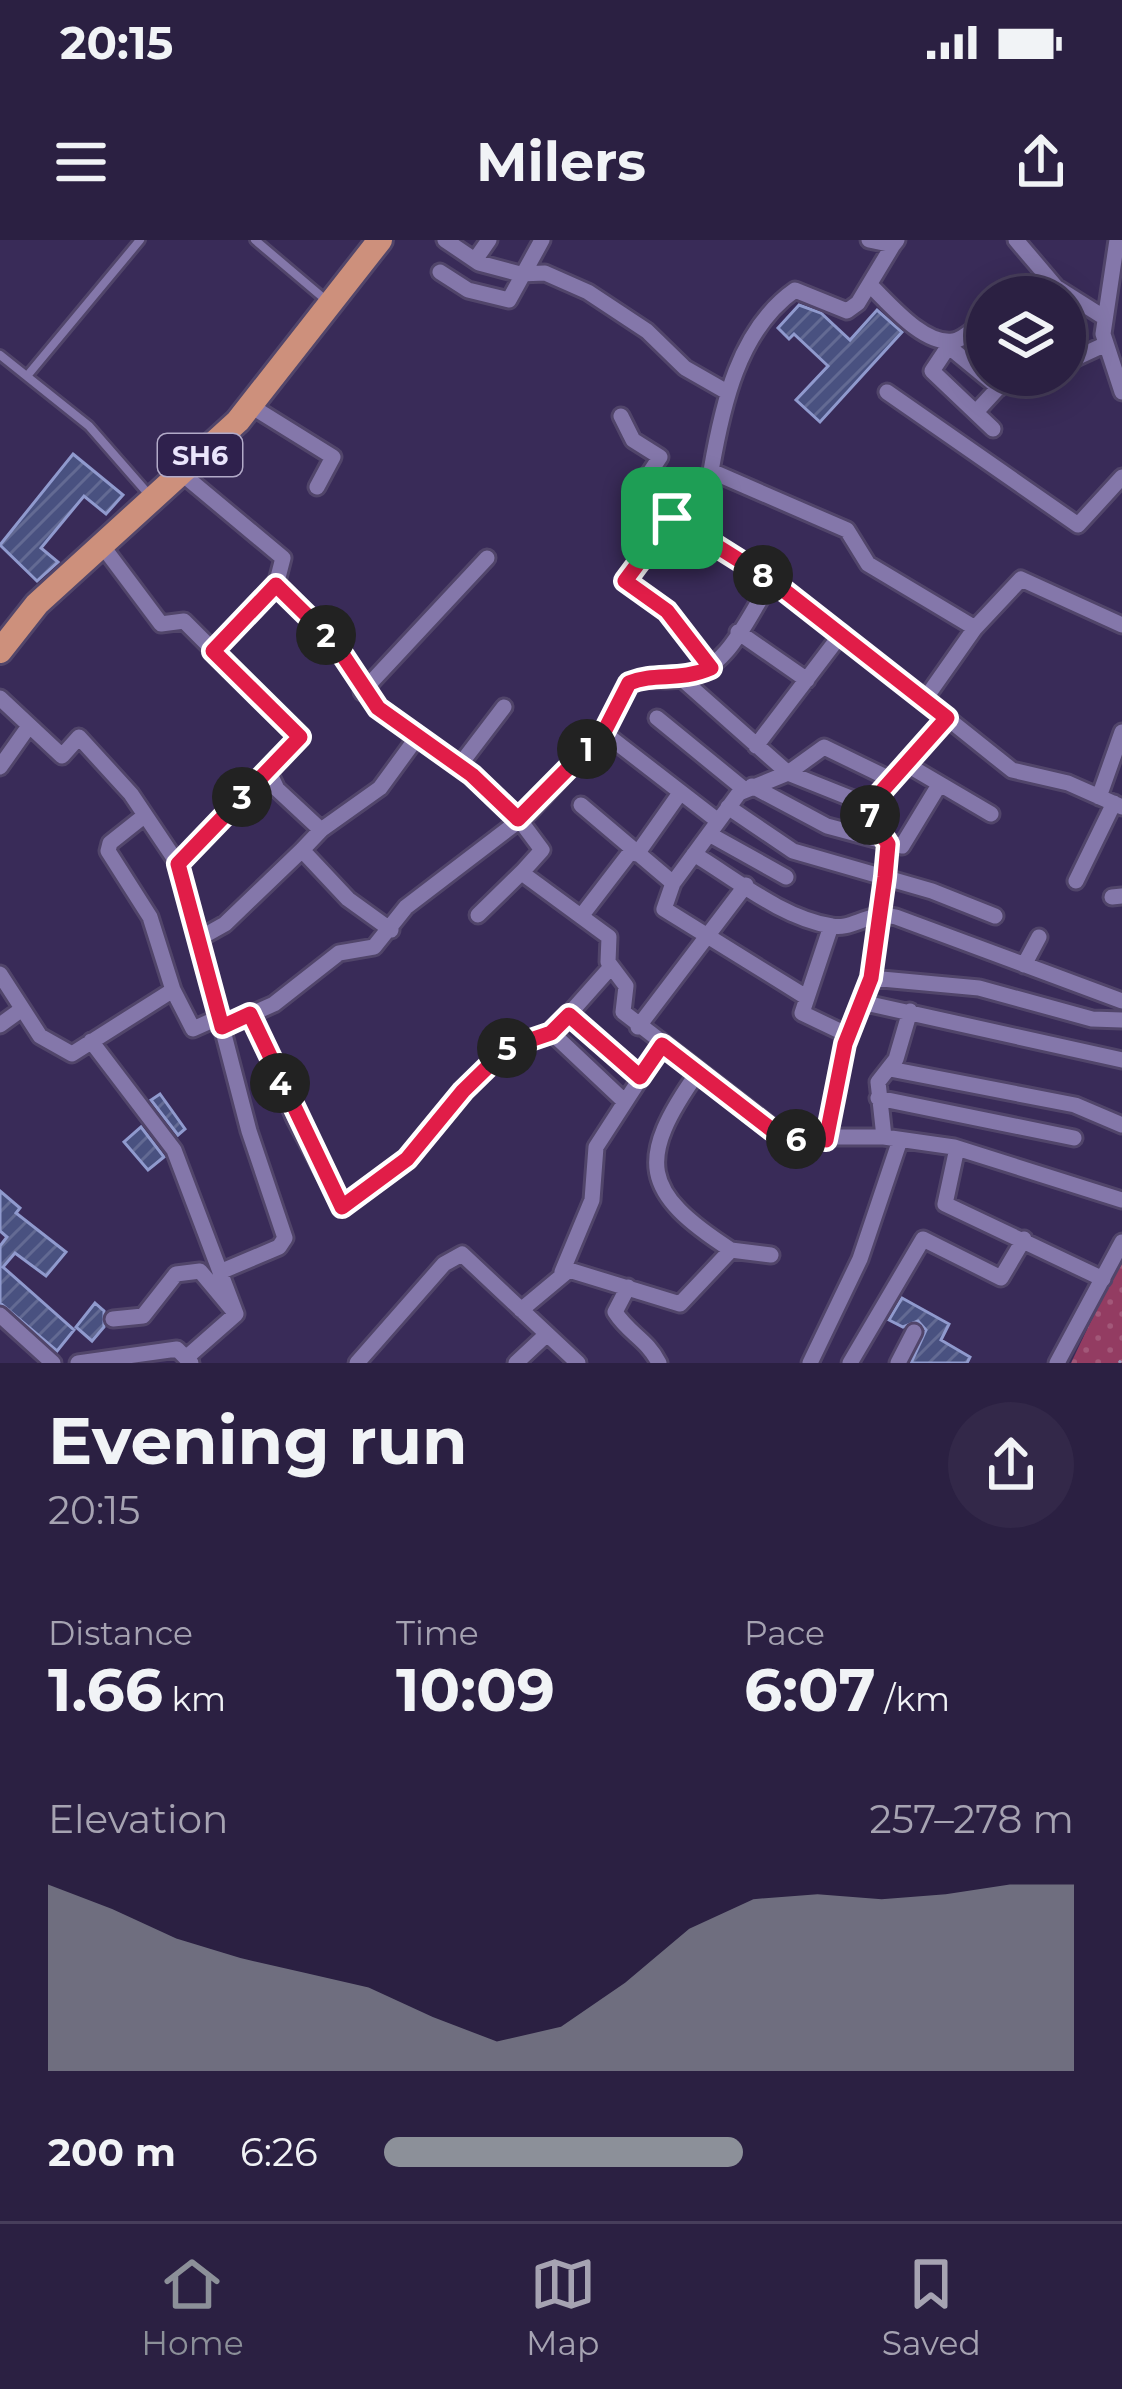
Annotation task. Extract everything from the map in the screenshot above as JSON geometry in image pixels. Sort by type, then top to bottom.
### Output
[{"type":"main road","name":"SH6","points":[[0,651],[37,604],[250,406],[380,240]]},
{"type":"street","points":[[446,240],[475,260],[520,274],[545,273],[588,292],[647,331],[685,368],[727,392]]},
{"type":"street","points":[[475,260],[489,240]]},
{"type":"street","points":[[440,272],[495,300],[509,300],[542,240]]},
{"type":"street","points":[[713,542],[706,511],[711,471],[727,392],[745,351],[783,298],[795,290],[847,311],[870,285],[895,243],[869,240]]},
{"type":"street","points":[[1016,240],[1047,276]]},
{"type":"street","points":[[1117,240],[1105,318],[1106,344],[1122,392]]},
{"type":"street","points":[[870,285],[914,326],[966,355]]},
{"type":"street","points":[[1086,306],[1105,318]]},
{"type":"street","points":[[966,333],[950,344],[932,371],[993,429]]},
{"type":"street","points":[[1086,353],[1106,344]]},
{"type":"street","points":[[887,392],[1078,525],[1122,477]]},
{"type":"street","points":[[976,412],[991,396]]},
{"type":"street","points":[[250,406],[333,457],[317,487]]},
{"type":"street","points":[[621,416],[633,440],[660,457],[637,492],[772,581],[1012,770],[1112,802]]},
{"type":"street","points":[[711,471],[847,530],[868,564],[975,628]]},
{"type":"street","points":[[180,472],[283,558],[276,585],[213,651]]},
{"type":"street","points":[[672,518],[625,581],[667,611],[711,668]]},
{"type":"street","points":[[101,544],[161,624],[184,621],[300,737],[178,864]]},
{"type":"street","points":[[362,692],[487,558]]},
{"type":"street","points":[[925,699],[975,628],[1021,579],[1122,625]]},
{"type":"street","points":[[144,816],[110,843],[108,851],[150,917],[173,990],[194,1029],[250,1014],[274,1004],[339,953],[374,947],[406,907],[466,865],[604,732],[629,683],[644,677],[682,679],[711,668],[772,581]]},
{"type":"street","points":[[276,585],[347,657],[362,692],[459,766],[518,819],[542,850],[478,915]]},
{"type":"street","points":[[738,632],[807,680]]},
{"type":"street","points":[[756,746],[842,633]]},
{"type":"street","points":[[682,679],[788,773],[863,805],[888,844],[871,978],[848,1035],[826,1140]]},
{"type":"street","points":[[0,698],[62,756],[79,737],[131,794],[178,864],[252,1143],[286,1238],[279,1247],[220,1272]]},
{"type":"street","points":[[459,766],[504,707]]},
{"type":"street","points":[[657,718],[748,788],[827,826],[888,844],[907,844],[939,785]]},
{"type":"street","points":[[863,805],[947,718]]},
{"type":"street","points":[[0,767],[29,726]]},
{"type":"street","points":[[604,732],[786,878]]},
{"type":"street","points":[[1076,881],[1112,802],[1122,732]]},
{"type":"street","points":[[200,938],[225,924],[322,830],[380,788],[418,736]]},
{"type":"street","points":[[806,997],[664,909],[673,883],[748,788],[788,773],[824,747],[892,780]]},
{"type":"street","points":[[906,764],[992,814]]},
{"type":"street","points":[[268,770],[277,789],[322,830]]},
{"type":"street","points":[[582,916],[680,793]]},
{"type":"street","points":[[581,805],[673,883]]},
{"type":"street","points":[[718,821],[794,851],[994,916]]},
{"type":"street","points":[[302,850],[348,899],[391,930]]},
{"type":"street","points":[[694,854],[796,916],[831,926],[881,914],[1122,1001]]},
{"type":"street","points":[[524,870],[609,937],[610,968],[626,986],[623,1012],[772,1130],[826,1140],[892,1138],[957,1148],[1122,1200]]},
{"type":"street","points":[[638,1027],[746,886]]},
{"type":"street","points":[[831,926],[806,997],[806,1017],[848,1035]]},
{"type":"street","points":[[1024,965],[1039,937]]},
{"type":"street","points":[[250,1014],[342,1207],[407,1159],[463,1091],[507,1048],[551,1033],[610,968]]},
{"type":"street","points":[[0,974],[40,1036],[72,1054],[173,990]]},
{"type":"street","points":[[871,978],[980,988],[1092,1019],[1122,1020]]},
{"type":"street","points":[[861,1002],[1122,1060]]},
{"type":"street","points":[[0,1024],[22,1009]]},
{"type":"street","points":[[810,1363],[860,1259],[892,1138],[878,1098],[880,1075],[890,1069],[910,1011]]},
{"type":"street","points":[[569,1015],[640,1077]]},
{"type":"street","points":[[551,1033],[624,1101]]},
{"type":"street","points":[[91,1041],[173,1150],[236,1314]]},
{"type":"street","points":[[521,1310],[562,1272],[592,1200],[596,1147],[662,1045]]},
{"type":"street","points":[[890,1069],[1075,1105],[1122,1125]]},
{"type":"street","points":[[698,1072],[661,1136],[661,1188],[686,1221],[731,1250],[771,1255]]},
{"type":"street","points":[[878,1098],[1074,1138]]},
{"type":"street","points":[[957,1148],[945,1204],[1103,1279]]},
{"type":"street","points":[[850,1363],[923,1239],[1001,1278],[1024,1239]]},
{"type":"street","points":[[1057,1363],[1122,1242]]},
{"type":"street","points":[[562,1272],[578,1270],[680,1304],[731,1250]]},
{"type":"street","points":[[357,1363],[444,1264],[462,1254],[578,1363]]},
{"type":"street","points":[[113,1319],[143,1316],[176,1274],[200,1270],[236,1314]]},
{"type":"street","points":[[628,1287],[615,1312],[631,1333],[646,1340],[658,1363]]},
{"type":"street","points":[[78,1363],[177,1349],[189,1361],[236,1314]]},
{"type":"street","points":[[0,1315],[53,1363]]},
{"type":"street","points":[[898,1363],[914,1332]]},
{"type":"street","points":[[516,1363],[547,1334]]},
{"type":"lane","points":[[27,376],[140,240]]},
{"type":"lane","points":[[255,240],[331,304]]},
{"type":"lane","points":[[0,355],[89,426],[152,497]]},
{"type":"shaded area","points":[[1122,1256],[1122,1363],[1071,1363]]},
{"type":"building","points":[[799,305],[821,313],[850,340],[877,310],[902,332],[820,422],[796,400],[828,366],[794,334],[789,339],[778,328]]},
{"type":"building","points":[[73,454],[123,495],[106,514],[84,496],[41,548],[58,562],[37,581],[0,545]]},
{"type":"building","points":[[160,1094],[185,1129],[178,1135],[151,1100]]},
{"type":"building","points":[[141,1127],[164,1157],[148,1170],[124,1142]]},
{"type":"building","points":[[0,1191],[20,1208],[16,1213],[66,1252],[46,1276],[15,1253],[3,1267],[74,1330],[57,1351],[0,1303],[0,1246],[7,1237],[0,1231]]},
{"type":"building","points":[[902,1298],[949,1324],[941,1340],[970,1357],[967,1363],[911,1363],[926,1330],[918,1321],[903,1327],[889,1320]]},
{"type":"building","points":[[95,1303],[104,1311],[104,1327],[92,1341],[76,1327]]},
{"type":"route","points":[[672,518],[772,581],[947,718],[874,800],[863,805],[886,837],[885,877],[871,978],[845,1044],[826,1140],[784,1137],[662,1045],[640,1077],[569,1015],[551,1033],[507,1048],[463,1091],[407,1159],[342,1207],[296,1119],[250,1014],[222,1027],[178,864],[300,737],[213,651],[276,585],[347,657],[362,692],[378,708],[472,775],[518,819],[530,813],[604,732],[629,683],[644,677],[673,681],[711,668],[710,660],[667,611],[625,581],[672,518]]}]
